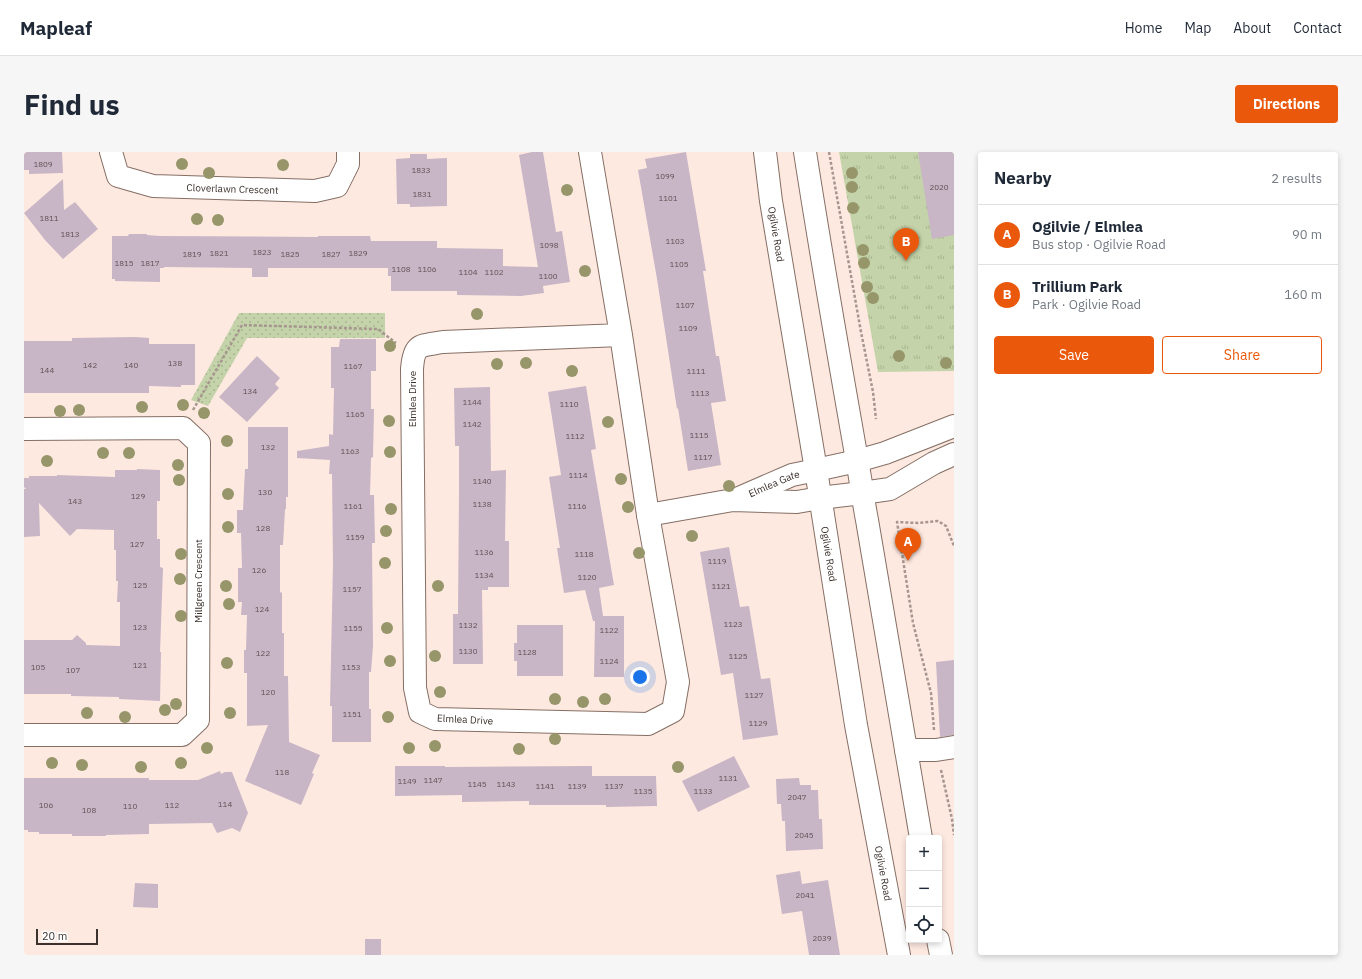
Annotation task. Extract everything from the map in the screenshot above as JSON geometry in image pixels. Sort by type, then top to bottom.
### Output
[{"type":"street","name":"Cloverlawn Crescent","points":[[111,152],[118,176],[153,186],[315,191],[337,186],[348,164],[348,152]]},
{"type":"street","name":"Elmlea Drive","points":[[413,355],[415,688],[420,712],[435,719],[648,724],[673,711],[678,682],[648,515],[621,335],[590,152]]},
{"type":"street","name":"Ogilvie Road","points":[[766,152],[771,201],[816,470],[856,725],[899,955]]},
{"type":"street","points":[[805,152],[836,345],[869,528],[920,835]]},
{"type":"street","points":[[413,355],[420,346],[443,342],[621,335]]},
{"type":"street","name":"Elmlea Gate","points":[[733,500],[792,474],[857,461],[885,453],[954,426]]},
{"type":"street","points":[[24,429],[183,428]]},
{"type":"street","name":"Millgreen Crescent","points":[[24,735],[182,735],[198,720],[198,443],[183,428]]},
{"type":"street","name":"Elmlea Gate","points":[[648,515],[733,500],[797,502],[890,489],[934,463],[954,454]]},
{"type":"street","points":[[906,750],[945,748]]},
{"type":"street","points":[[938,943],[940,955]]},
{"type":"path","points":[[829,152],[873,392],[876,419]]},
{"type":"path","points":[[183,428],[242,325],[378,329],[413,355]]},
{"type":"path","points":[[954,546],[946,526],[938,520],[918,523],[896,522],[913,622],[945,748],[954,834]]},
{"type":"green space","points":[[839,152],[954,152],[954,371],[878,372]]},
{"type":"green space","points":[[239,313],[385,313],[385,338],[247,338],[208,406],[191,400]]},
{"type":"building","points":[[24,152],[62,152],[63,173],[29,174],[29,170],[24,170]]},
{"type":"building","points":[[532,152],[543,152],[556,232],[562,231],[570,282],[543,286],[544,293],[521,296],[457,295],[457,291],[391,291],[391,276],[388,276],[388,268],[268,268],[268,277],[252,277],[252,268],[164,267],[160,268],[160,282],[115,281],[115,279],[112,279],[112,236],[128,236],[129,234],[160,236],[370,236],[371,241],[437,241],[437,248],[503,249],[503,266],[538,267],[519,155]]},
{"type":"building","points":[[686,152],[706,271],[703,271],[716,356],[719,356],[726,401],[711,403],[721,465],[688,471],[638,170],[647,168],[645,159]]},
{"type":"building","points":[[918,152],[954,152],[954,235],[932,239]]},
{"type":"building","points":[[410,154],[427,154],[427,159],[447,158],[447,206],[410,207],[410,204],[397,204],[396,159],[410,158]]},
{"type":"building","points":[[63,179],[64,210],[75,202],[98,229],[63,259],[45,240],[24,213]]},
{"type":"building","points":[[72,338],[149,338],[149,344],[195,344],[195,385],[181,385],[181,387],[149,386],[149,393],[24,393],[24,341],[72,341]]},
{"type":"building","points":[[340,339],[376,339],[376,371],[371,371],[371,409],[374,409],[373,457],[371,458],[370,495],[374,495],[375,543],[372,543],[373,646],[371,672],[369,672],[371,742],[332,742],[332,706],[330,706],[333,563],[332,474],[329,474],[330,460],[297,458],[297,451],[329,446],[329,434],[333,435],[334,388],[331,388],[331,347],[339,347]]},
{"type":"building","points":[[257,356],[280,378],[275,384],[279,388],[247,422],[219,397]]},
{"type":"building","points":[[586,386],[596,449],[591,450],[614,585],[599,588],[603,616],[624,616],[624,677],[594,677],[595,621],[593,621],[585,590],[564,593],[557,548],[560,548],[549,477],[561,475],[548,392]]},
{"type":"building","points":[[490,387],[491,471],[506,470],[505,541],[509,541],[509,587],[488,587],[488,590],[482,590],[483,664],[453,664],[453,614],[458,614],[459,492],[459,446],[455,446],[454,388]]},
{"type":"building","points":[[248,427],[288,427],[288,497],[286,497],[283,545],[280,545],[280,592],[282,593],[282,633],[284,633],[284,676],[288,676],[289,742],[320,755],[301,805],[245,781],[268,725],[247,726],[247,673],[244,673],[244,650],[246,650],[247,615],[241,615],[242,602],[238,602],[238,568],[242,568],[241,533],[237,533],[237,510],[243,510],[245,469],[248,469]]},
{"type":"building","points":[[115,470],[160,470],[160,501],[157,501],[157,539],[160,539],[160,567],[163,568],[160,701],[119,699],[119,697],[71,696],[71,694],[24,694],[24,640],[72,640],[77,635],[86,643],[86,645],[120,646],[120,602],[117,602],[118,581],[116,581],[116,550],[114,550],[114,530],[77,529],[70,536],[39,503],[40,536],[24,537],[24,489],[26,489],[24,487],[24,478],[29,478],[29,476],[57,475],[115,477]]},
{"type":"building","points":[[729,547],[740,607],[749,606],[761,679],[770,678],[778,735],[743,740],[733,673],[721,675],[700,552]]},
{"type":"building","points":[[517,625],[563,625],[563,676],[517,676],[517,661],[514,661],[514,643],[517,643]]},
{"type":"building","points":[[954,660],[954,735],[940,737],[936,662]]},
{"type":"building","points":[[734,756],[750,787],[698,812],[682,781]]},
{"type":"building","points":[[395,766],[592,766],[592,776],[656,776],[657,806],[606,807],[606,805],[529,805],[529,801],[462,802],[462,795],[395,796]]},
{"type":"building","points":[[220,771],[221,774],[225,772],[232,772],[248,813],[240,832],[232,828],[217,833],[212,823],[149,824],[149,834],[106,836],[39,834],[39,832],[28,832],[28,830],[24,830],[24,778],[149,778],[149,780],[198,780]]},
{"type":"building","points":[[799,778],[800,785],[811,785],[811,790],[818,790],[819,819],[822,819],[823,849],[786,851],[785,821],[782,821],[781,804],[777,804],[776,779]]},
{"type":"building","points":[[800,871],[802,884],[828,880],[840,955],[809,955],[802,911],[782,914],[776,875]]},
{"type":"building","points":[[135,883],[158,884],[158,908],[133,907]]},
{"type":"building","points":[[365,939],[381,939],[381,955],[365,955]]},
{"type":"place","name":"Trillium Park","points":[[906,261]]},
{"type":"place","name":"Ogilvie / Elmlea","points":[[908,561]]}]
